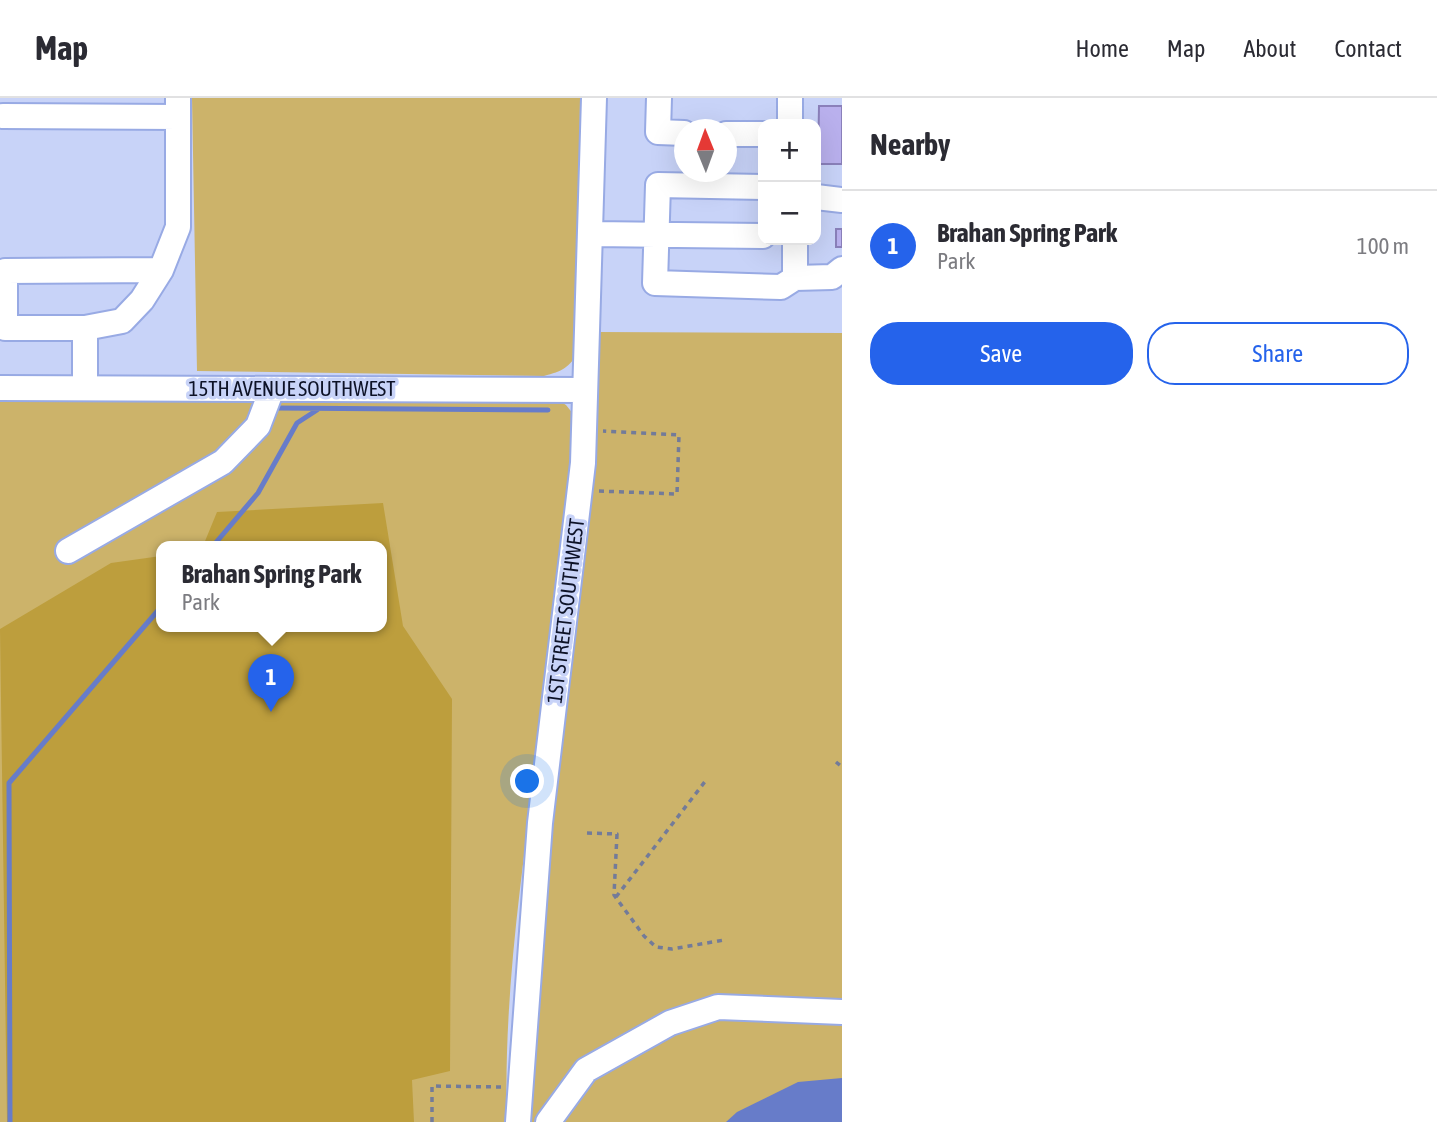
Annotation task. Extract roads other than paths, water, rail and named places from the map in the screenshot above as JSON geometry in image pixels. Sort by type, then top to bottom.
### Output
[{"type":"street","name":"1ST STREET SOUTHWEST","points":[[518,1122],[540,824],[583,463],[594,98]]},
{"type":"street","points":[[659,98],[659,132],[674,133]]},
{"type":"street","points":[[790,98],[790,119]]},
{"type":"street","points":[[3,116],[62,107],[178,108],[178,227],[161,270],[142,300],[122,321],[85,328],[5,328],[5,271],[161,270]]},
{"type":"street","points":[[737,134],[758,134]]},
{"type":"street","points":[[690,182],[658,185],[655,283],[781,287],[795,278],[832,277],[842,269]]},
{"type":"street","points":[[737,182],[758,186]]},
{"type":"street","points":[[821,198],[842,200]]},
{"type":"street","points":[[592,234],[758,236]]},
{"type":"street","points":[[795,245],[795,278]]},
{"type":"street","points":[[85,328],[85,387]]},
{"type":"street","name":"15TH AVENUE SOUTHWEST","points":[[0,388],[585,390]]},
{"type":"street","points":[[68,551],[223,463],[258,426],[272,389]]},
{"type":"street","points":[[548,1122],[586,1070],[670,1023],[718,1007],[842,1012]]},
{"type":"water","points":[[842,1078],[842,1122],[726,1122],[737,1112],[798,1082]]},
{"type":"waterway","points":[[275,408],[548,410]]},
{"type":"waterway","points":[[217,541],[258,493],[297,423],[317,410]]},
{"type":"waterway","points":[[10,1122],[9,783],[156,613]]},
{"type":"place","name":"Brahan Spring Park","points":[[271,712]]}]
